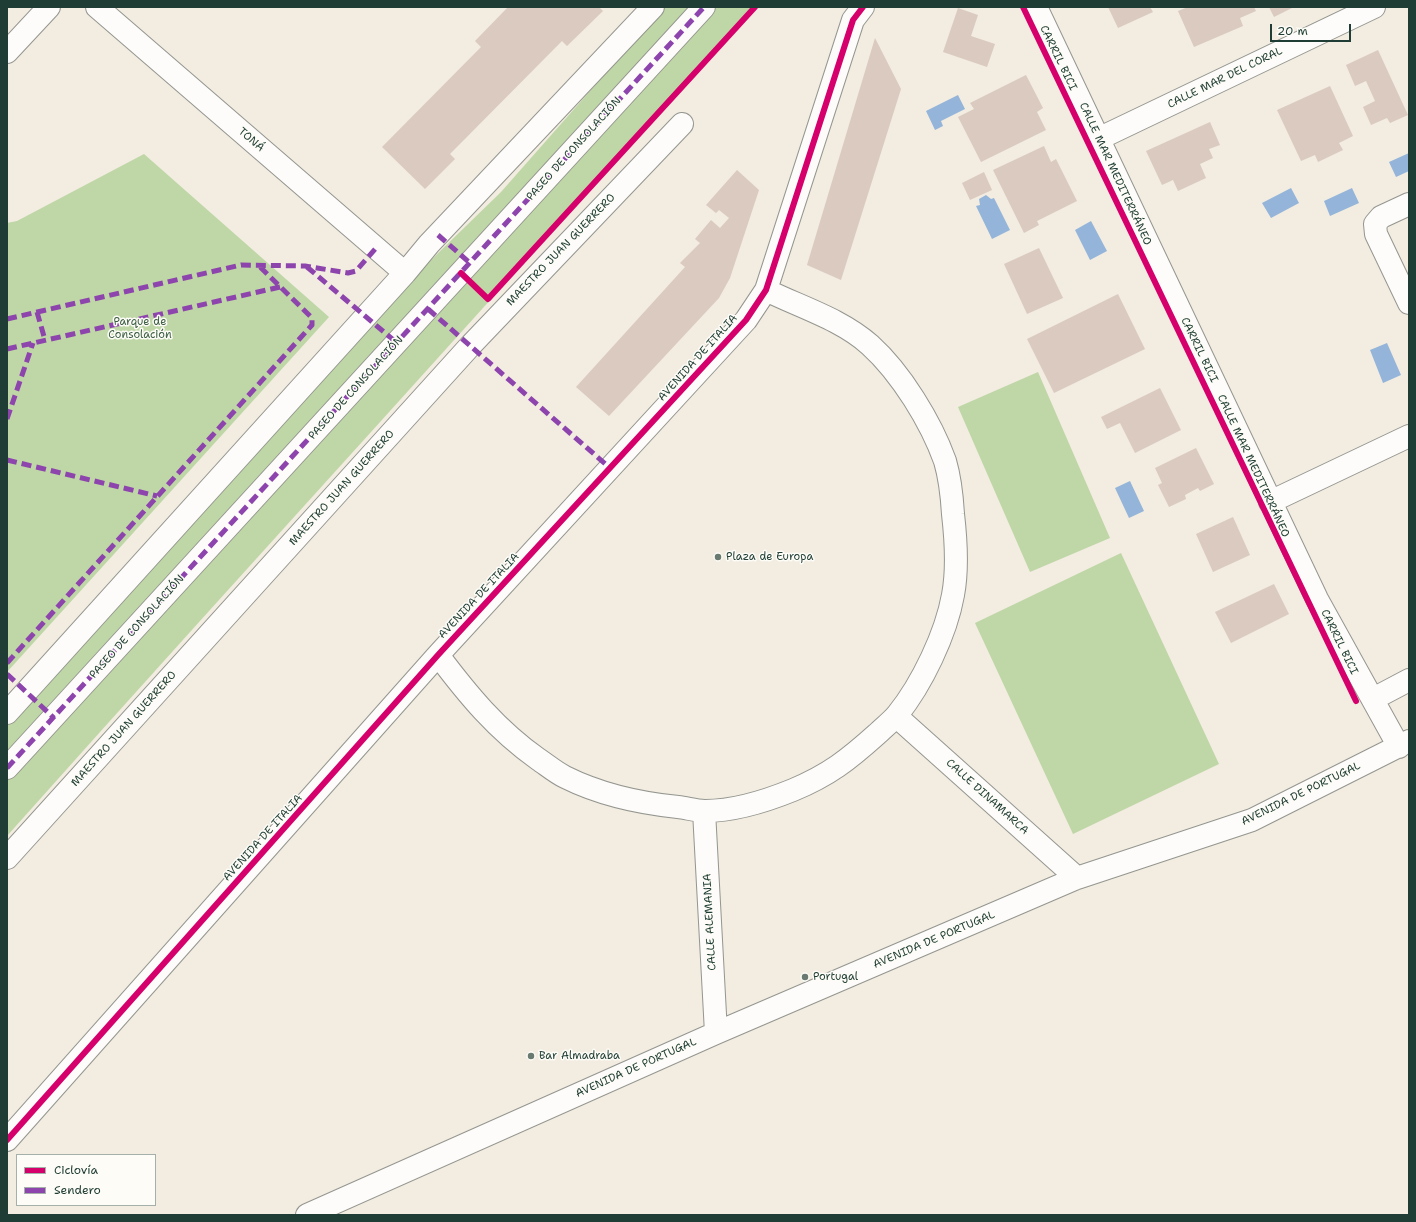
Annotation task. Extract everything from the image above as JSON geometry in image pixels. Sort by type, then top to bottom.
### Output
[{"type":"street","points":[[7,52],[49,7]]},
{"type":"street","name":"TONÁ","points":[[97,7],[405,273]]},
{"type":"street","points":[[7,714],[434,239],[653,7]]},
{"type":"street","name":"PASEO DE CONSOLACIÓN","points":[[7,768],[704,7]]},
{"type":"street","name":"AVENIDA DE ITALIA","points":[[7,1140],[438,655],[746,320],[766,290],[853,20],[863,7]]},
{"type":"street","name":"CALLE MAR MEDITERRÁNEO","points":[[1036,7],[1317,599],[1373,699],[1404,744]]},
{"type":"street","name":"CALLE MAR DEL CORAL","points":[[1098,139],[1374,7]]},
{"type":"street","name":"MAESTRO JUAN GUERRERO","points":[[7,858],[470,346],[682,124]]},
{"type":"street","points":[[1409,204],[1381,218],[1375,224],[1376,234],[1409,303]]},
{"type":"street","points":[[438,655],[497,727],[521,747],[562,776],[601,792],[650,805],[704,811],[732,808],[768,799],[812,782],[843,764],[896,716],[919,682],[937,644],[948,616],[954,592],[956,562],[955,531],[950,487],[945,462],[928,424],[912,397],[891,369],[869,344],[840,324],[766,290]]},
{"type":"street","points":[[1270,502],[1409,436]]},
{"type":"street","points":[[1373,699],[1409,680]]},
{"type":"street","name":"CALLE DINAMARCA","points":[[896,716],[1077,878]]},
{"type":"street","name":"AVENIDA DE PORTUGAL","points":[[307,1215],[716,1033],[1077,878],[1252,820],[1404,744]]},
{"type":"street","name":"CALLE ALEMANIA","points":[[704,811],[716,1033]]},
{"type":"green space","points":[[664,7],[752,7],[567,215],[7,836],[7,726],[432,259],[501,192]]},
{"type":"green space","name":"Parque de Consolación","points":[[144,154],[329,317],[7,672],[7,223],[17,221]]},
{"type":"green space","points":[[1038,372],[1110,538],[1030,572],[958,407]]},
{"type":"green space","points":[[1121,553],[1219,764],[1073,834],[975,623]]},
{"type":"water","points":[[958,95],[965,109],[941,121],[943,126],[935,130],[926,111]]},
{"type":"water","points":[[1409,153],[1409,171],[1396,177],[1389,162]]},
{"type":"water","points":[[1291,188],[1299,203],[1271,218],[1262,203]]},
{"type":"water","points":[[1352,188],[1359,203],[1330,216],[1324,201]]},
{"type":"water","points":[[986,195],[991,199],[994,198],[1010,230],[992,239],[976,206],[980,205],[979,199]]},
{"type":"water","points":[[1091,221],[1107,251],[1090,260],[1075,230]]},
{"type":"water","points":[[1387,343],[1401,375],[1383,383],[1370,350]]},
{"type":"water","points":[[1130,481],[1144,511],[1129,518],[1115,488]]},
{"type":"building","points":[[508,7],[599,7],[603,11],[567,46],[562,41],[450,154],[455,159],[425,189],[382,147],[481,47],[475,41]]},
{"type":"building","points":[[1108,7],[1150,7],[1153,12],[1118,28]]},
{"type":"building","points":[[1188,7],[1254,7],[1256,11],[1240,18],[1243,26],[1194,47],[1178,11]]},
{"type":"building","points":[[1269,7],[1294,7],[1274,17]]},
{"type":"building","points":[[958,8],[978,15],[971,36],[995,44],[987,67],[943,52]]},
{"type":"building","points":[[875,38],[901,89],[841,280],[807,265]]},
{"type":"building","points":[[1378,50],[1408,115],[1390,123],[1387,118],[1371,125],[1363,107],[1375,101],[1366,81],[1355,86],[1346,65]]},
{"type":"building","points":[[1026,75],[1043,108],[1037,112],[1046,130],[981,162],[958,117],[974,109],[970,103]]},
{"type":"building","points":[[1330,86],[1353,136],[1339,143],[1343,150],[1318,162],[1315,155],[1301,161],[1277,110]]},
{"type":"building","points":[[1210,122],[1220,145],[1209,149],[1213,158],[1200,164],[1206,178],[1178,191],[1173,180],[1162,185],[1146,151]]},
{"type":"building","points":[[1044,146],[1051,162],[1056,159],[1077,201],[1037,221],[1039,225],[1024,233],[993,170]]},
{"type":"building","points":[[737,170],[759,190],[730,278],[719,298],[609,416],[576,387],[685,267],[680,263],[700,243],[695,239],[711,220],[720,228],[729,218],[719,210],[716,213],[706,205]]},
{"type":"building","points":[[984,172],[992,190],[970,200],[962,183]]},
{"type":"building","points":[[1039,248],[1063,298],[1027,314],[1004,264]]},
{"type":"building","points":[[1118,294],[1145,349],[1054,393],[1027,339]]},
{"type":"building","points":[[1160,388],[1181,430],[1135,453],[1120,423],[1107,429],[1101,417]]},
{"type":"building","points":[[1196,448],[1214,484],[1200,491],[1198,488],[1185,495],[1186,499],[1169,507],[1158,485],[1162,483],[1155,468]]},
{"type":"building","points":[[1233,517],[1250,555],[1213,572],[1196,534]]},
{"type":"building","points":[[1274,584],[1289,614],[1231,643],[1215,612]]},
{"type":"marked path","points":[[7,768],[704,7]]},
{"type":"marked path","points":[[438,235],[470,263]]},
{"type":"marked path","points":[[7,319],[241,265],[305,266],[348,273],[356,271],[376,248]]},
{"type":"marked path","points":[[7,663],[312,325],[312,318],[258,265]]},
{"type":"marked path","points":[[307,267],[397,343]]},
{"type":"marked path","points":[[7,349],[280,287]]},
{"type":"marked path","points":[[428,309],[610,468]]},
{"type":"marked path","points":[[37,312],[45,340]]},
{"type":"marked path","points":[[7,419],[33,343]]},
{"type":"marked path","points":[[7,460],[157,496]]},
{"type":"marked path","points":[[7,674],[54,718]]},
{"type":"cycle path","points":[[461,273],[488,299],[755,7]]},
{"type":"cycle path","points":[[7,1140],[438,655],[746,320],[766,290],[853,20],[863,7]]},
{"type":"cycle path","name":"CARRIL BICI","points":[[1023,7],[1356,701]]},
{"type":"place","name":"Plaza de Europa","points":[[718,557]]},
{"type":"place","name":"Portugal","points":[[805,977]]},
{"type":"place","name":"Bar Almadraba","points":[[531,1056]]}]
